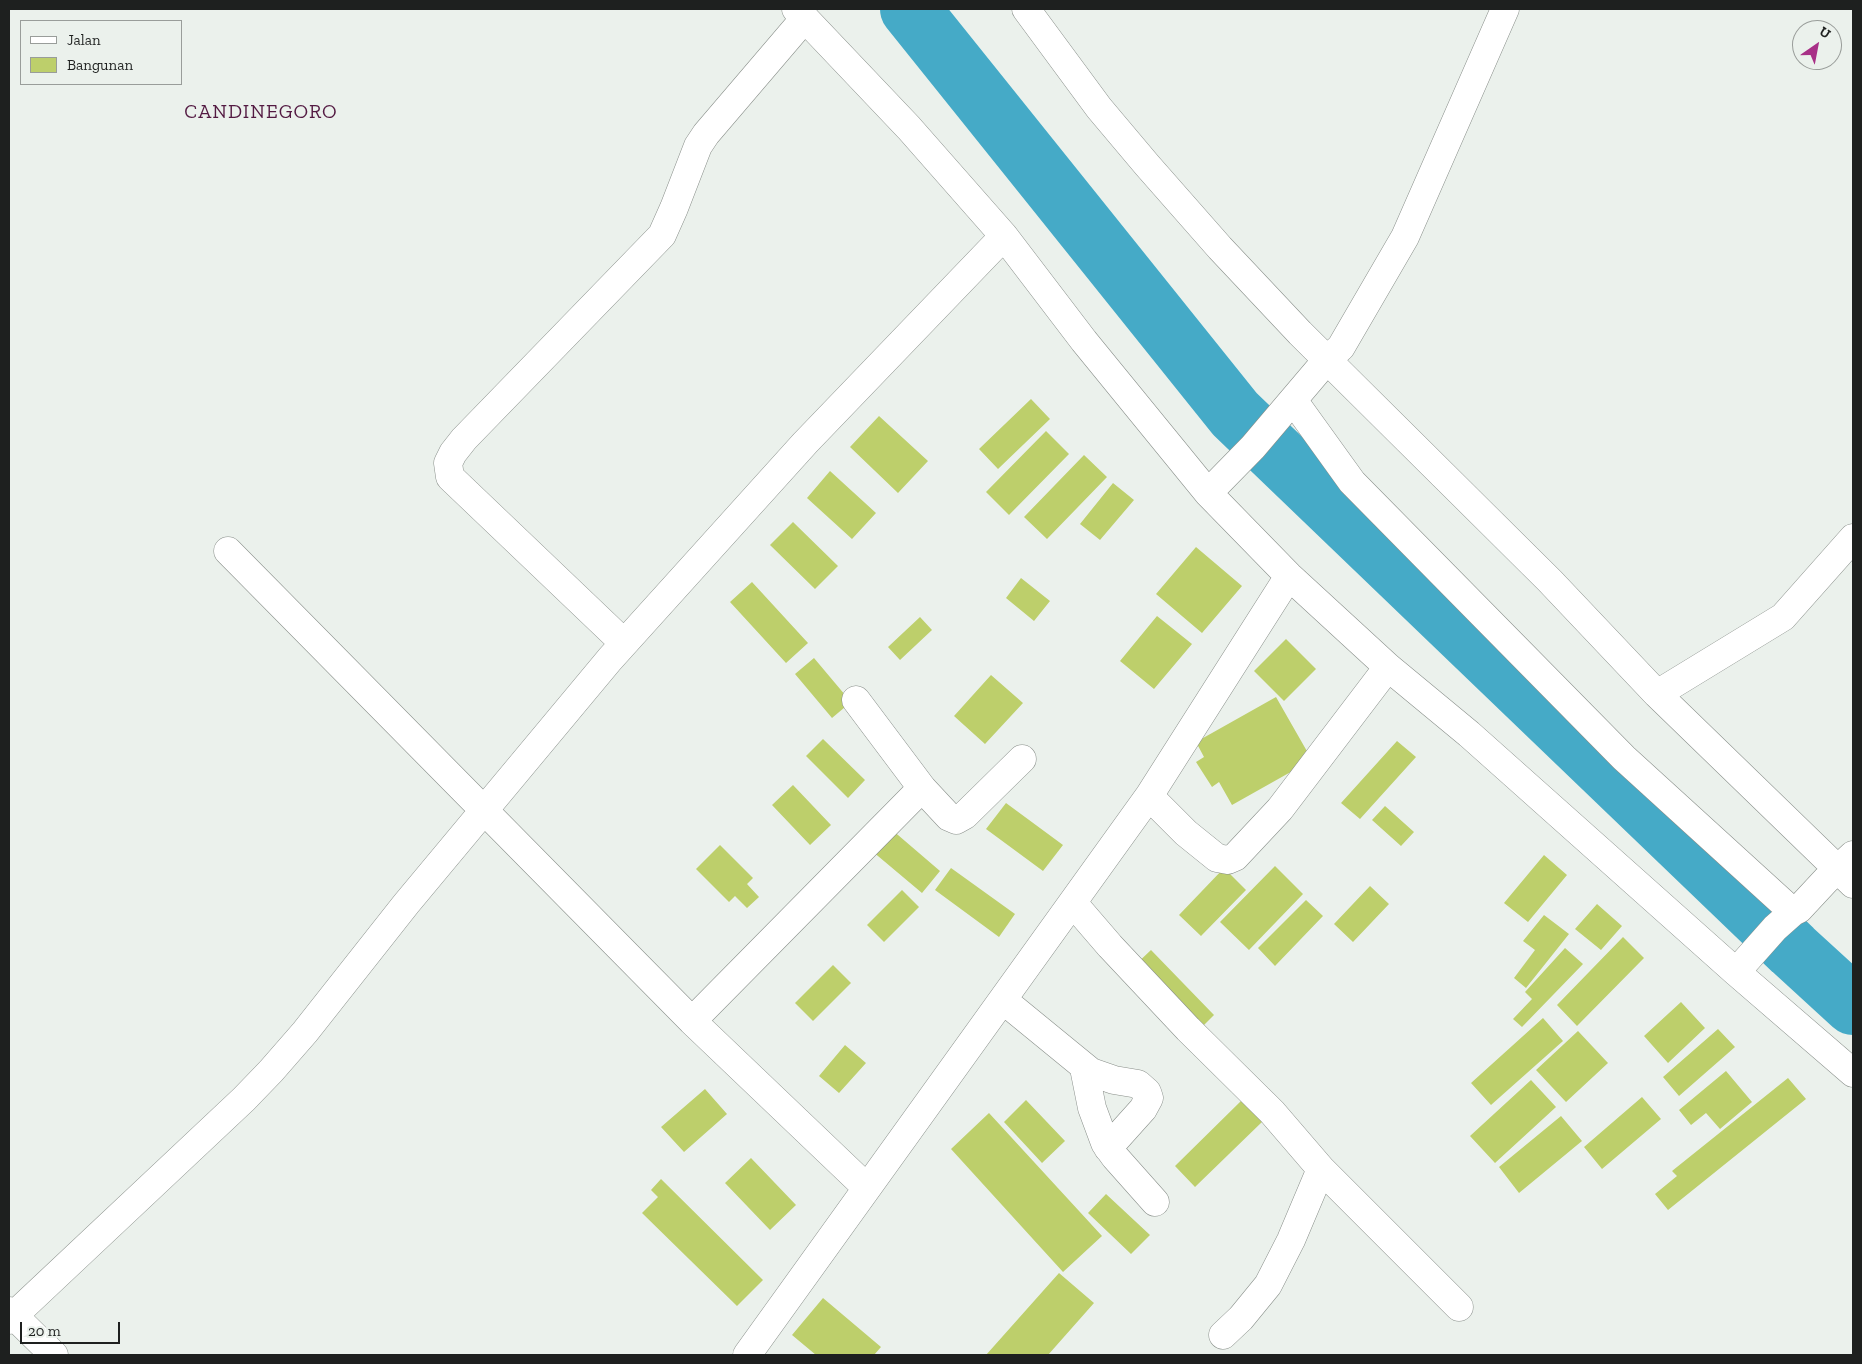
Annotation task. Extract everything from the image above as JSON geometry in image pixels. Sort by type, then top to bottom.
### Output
[{"type":"street","points":[[1026,9],[1099,108],[1147,165],[1220,248],[1330,367],[1362,395],[1550,580],[1657,694],[1843,872],[1789,916],[1742,967]]},
{"type":"street","points":[[1208,493],[1253,447],[1294,400],[1330,367],[1405,237],[1504,9]]},
{"type":"street","points":[[624,643],[450,477],[448,463],[464,439],[662,235],[698,146],[800,14],[909,128],[1004,236],[1084,342],[1208,493],[1289,576],[1388,668],[1469,734],[1742,967],[1853,1073]]},
{"type":"street","points":[[54,1355],[10,1316],[244,1099],[305,1032],[406,904],[624,643],[804,443],[1004,236]]},
{"type":"street","points":[[1294,400],[1352,482],[1624,758],[1789,916]]},
{"type":"street","points":[[1657,694],[1784,617],[1853,538]]},
{"type":"street","points":[[228,551],[692,1021],[858,1180]]},
{"type":"street","points":[[747,1355],[858,1180],[1003,1000],[1149,796],[1289,576]]},
{"type":"street","points":[[1149,796],[1186,833],[1217,858],[1228,860],[1235,858],[1280,809],[1388,668]]},
{"type":"street","points":[[856,700],[922,788],[949,817],[956,820],[965,815],[1022,759]]},
{"type":"street","points":[[692,1021],[922,788]]},
{"type":"street","points":[[1072,903],[1182,1022],[1272,1112],[1320,1169],[1459,1307]]},
{"type":"street","points":[[1003,1000],[1084,1068],[1102,1077],[1138,1084],[1147,1092],[1149,1098],[1143,1109],[1108,1148]]},
{"type":"street","points":[[1084,1068],[1092,1108],[1108,1148],[1155,1202]]},
{"type":"street","points":[[1223,1334],[1241,1318],[1268,1285],[1291,1240],[1320,1169]]},
{"type":"building","points":[[1031,399],[1050,419],[998,469],[979,449]]},
{"type":"building","points":[[879,416],[928,461],[898,493],[850,447]]},
{"type":"building","points":[[1046,431],[1069,454],[1009,515],[986,492]]},
{"type":"building","points":[[1084,455],[1107,477],[1047,539],[1024,517]]},
{"type":"building","points":[[830,471],[876,513],[852,539],[807,498]]},
{"type":"building","points":[[1113,483],[1134,500],[1100,540],[1080,524]]},
{"type":"building","points":[[793,522],[838,566],[815,589],[770,545]]},
{"type":"building","points":[[1196,547],[1242,586],[1202,633],[1156,594]]},
{"type":"building","points":[[1021,578],[1050,601],[1034,621],[1006,598]]},
{"type":"building","points":[[752,582],[808,643],[786,663],[730,602]]},
{"type":"building","points":[[1157,616],[1192,644],[1154,689],[1120,661]]},
{"type":"building","points":[[920,617],[932,630],[900,660],[888,647]]},
{"type":"building","points":[[1286,639],[1316,669],[1284,701],[1254,671]]},
{"type":"building","points":[[814,658],[851,702],[832,718],[795,674]]},
{"type":"building","points":[[991,675],[1023,703],[985,744],[954,716]]},
{"type":"building","points":[[1276,697],[1312,760],[1232,805],[1219,782],[1212,787],[1196,762],[1204,757],[1196,742]]},
{"type":"building","points":[[823,739],[865,780],[848,798],[806,756]]},
{"type":"building","points":[[1397,741],[1416,757],[1360,819],[1341,803]]},
{"type":"building","points":[[793,785],[831,825],[810,845],[772,805]]},
{"type":"building","points":[[1006,803],[1063,845],[1043,871],[986,829]]},
{"type":"building","points":[[1385,806],[1414,832],[1401,846],[1372,820]]},
{"type":"building","points":[[891,829],[940,871],[922,893],[872,851]]},
{"type":"building","points":[[720,845],[753,878],[747,884],[759,897],[747,908],[735,896],[729,902],[696,869]]},
{"type":"building","points":[[1544,855],[1567,875],[1528,922],[1504,903]]},
{"type":"building","points":[[1275,866],[1303,894],[1249,950],[1220,922]]},
{"type":"building","points":[[951,868],[1015,914],[999,937],[935,890]]},
{"type":"building","points":[[1224,868],[1246,890],[1201,936],[1179,915]]},
{"type":"building","points":[[1370,886],[1389,904],[1353,942],[1334,924]]},
{"type":"building","points":[[902,890],[919,907],[884,942],[867,925]]},
{"type":"building","points":[[1306,900],[1323,916],[1275,966],[1258,948]]},
{"type":"building","points":[[1597,904],[1622,926],[1601,950],[1575,929]]},
{"type":"building","points":[[1544,915],[1569,934],[1526,988],[1514,978],[1535,950],[1523,941]]},
{"type":"building","points":[[1623,937],[1644,958],[1577,1026],[1557,1005]]},
{"type":"building","points":[[1565,948],[1583,964],[1522,1027],[1513,1019],[1532,999],[1525,992]]},
{"type":"building","points":[[1151,950],[1214,1015],[1195,1034],[1132,968]]},
{"type":"building","points":[[833,965],[851,983],[813,1021],[795,1003]]},
{"type":"building","points":[[1681,1002],[1705,1028],[1668,1063],[1644,1036]]},
{"type":"building","points":[[1543,1018],[1563,1041],[1491,1105],[1471,1083]]},
{"type":"building","points":[[1718,1029],[1735,1047],[1679,1096],[1663,1077]]},
{"type":"building","points":[[1578,1031],[1608,1063],[1566,1102],[1536,1070]]},
{"type":"building","points":[[845,1045],[866,1063],[839,1093],[819,1076]]},
{"type":"building","points":[[1726,1071],[1752,1102],[1720,1129],[1706,1113],[1691,1125],[1679,1110]]},
{"type":"building","points":[[1788,1078],[1806,1099],[1668,1210],[1655,1194],[1677,1176],[1672,1171]]},
{"type":"building","points":[[1531,1080],[1556,1107],[1495,1163],[1470,1136]]},
{"type":"building","points":[[705,1089],[727,1114],[684,1152],[661,1127]]},
{"type":"building","points":[[1642,1097],[1661,1119],[1602,1169],[1584,1147]]},
{"type":"building","points":[[1026,1100],[1065,1141],[1042,1163],[1004,1122]]},
{"type":"building","points":[[1242,1100],[1263,1121],[1195,1187],[1175,1166]]},
{"type":"building","points":[[989,1113],[1102,1236],[1063,1272],[951,1149]]},
{"type":"building","points":[[1561,1116],[1582,1141],[1519,1193],[1499,1167]]},
{"type":"building","points":[[751,1158],[796,1205],[770,1230],[725,1183]]},
{"type":"building","points":[[661,1179],[763,1280],[737,1306],[642,1213],[658,1197],[651,1190]]},
{"type":"building","points":[[1106,1194],[1150,1235],[1131,1254],[1088,1213]]},
{"type":"building","points":[[1059,1273],[1094,1303],[1048,1355],[986,1355]]},
{"type":"building","points":[[823,1298],[881,1347],[874,1355],[816,1355],[792,1335]]},
{"type":"waterway","points":[[910,9],[1235,414],[1793,950],[1853,1005]]},
{"type":"district","name":"CANDINEGORO","points":[[261,112]]}]
